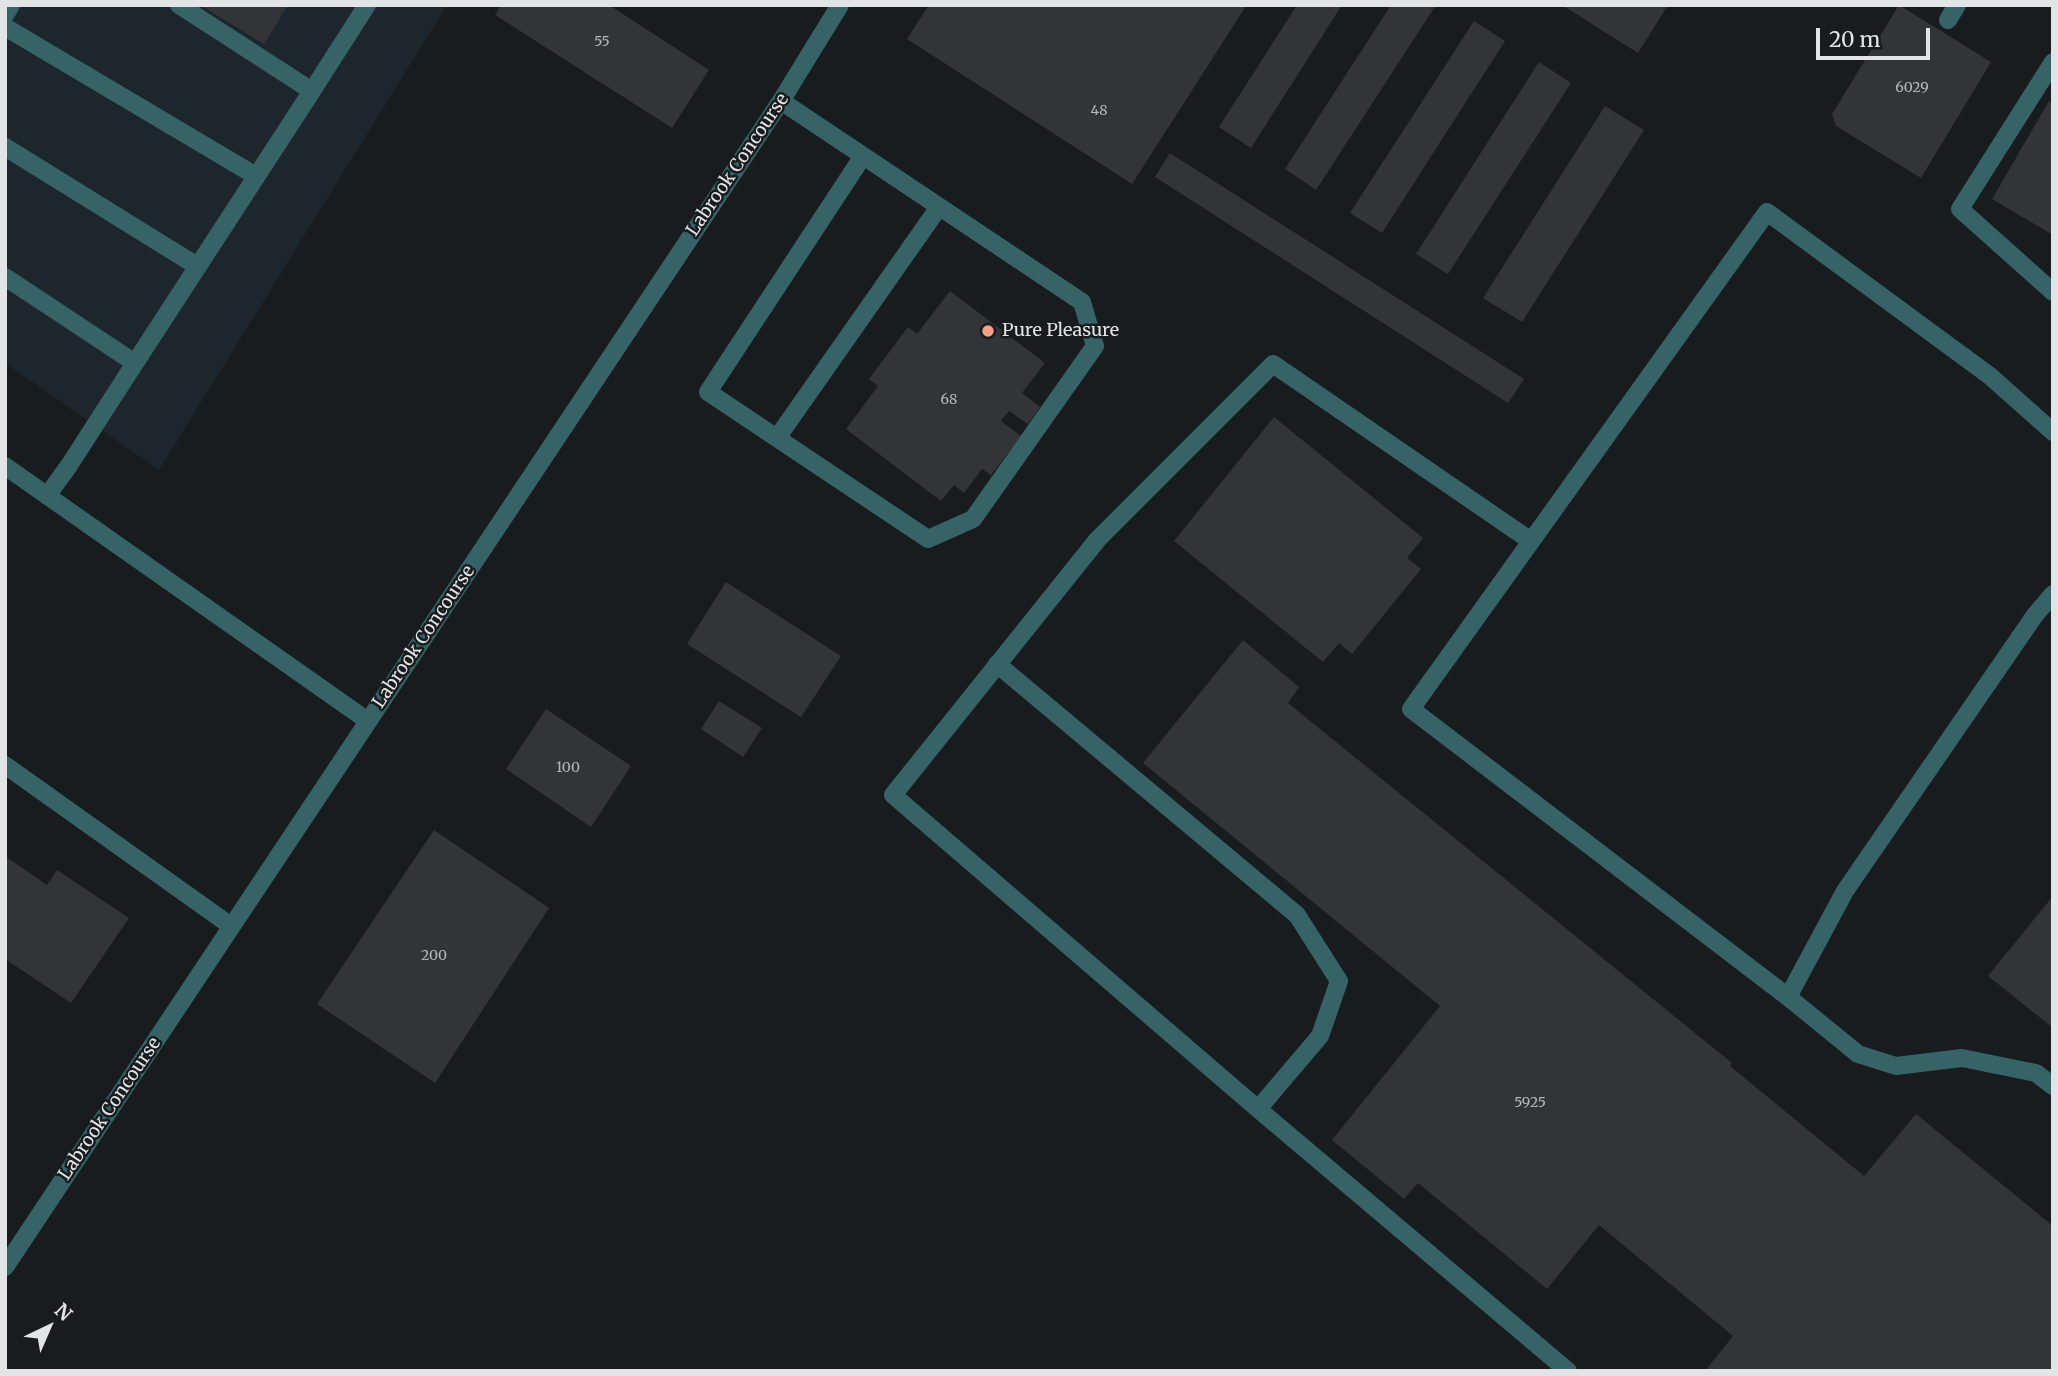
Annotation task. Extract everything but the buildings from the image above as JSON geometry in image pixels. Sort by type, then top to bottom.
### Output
[{"type":"street","points":[[5,15],[12,5]]},
{"type":"street","points":[[179,5],[312,91]]},
{"type":"street","points":[[47,496],[367,5]]},
{"type":"street","name":"Labrook Concourse","points":[[5,1267],[781,101],[840,5]]},
{"type":"street","points":[[5,27],[256,176]]},
{"type":"street","points":[[2053,62],[1960,209],[2053,292]]},
{"type":"street","points":[[781,101],[1082,302],[1095,346],[973,519],[928,539],[708,392],[863,156]]},
{"type":"street","points":[[5,147],[197,266]]},
{"type":"street","points":[[777,438],[939,207]]},
{"type":"street","points":[[2053,432],[1990,376],[1767,212],[1411,709],[1788,997],[1858,1054],[1896,1066],[1962,1058],[2036,1073],[2053,1086]]},
{"type":"street","points":[[5,277],[135,363]]},
{"type":"street","points":[[1531,541],[1273,364],[1098,539],[893,795],[1258,1109],[1569,1371]]},
{"type":"street","points":[[5,466],[368,721]]},
{"type":"street","points":[[1788,997],[1845,891],[2035,615],[2053,594]]},
{"type":"street","points":[[998,664],[1297,915],[1339,982],[1320,1036],[1258,1109]]},
{"type":"street","points":[[5,765],[231,926]]},
{"type":"shaded area","points":[[5,5],[447,5],[159,470],[5,363]]},
{"type":"place","name":"Pure Pleasure","points":[[988,331]]}]
